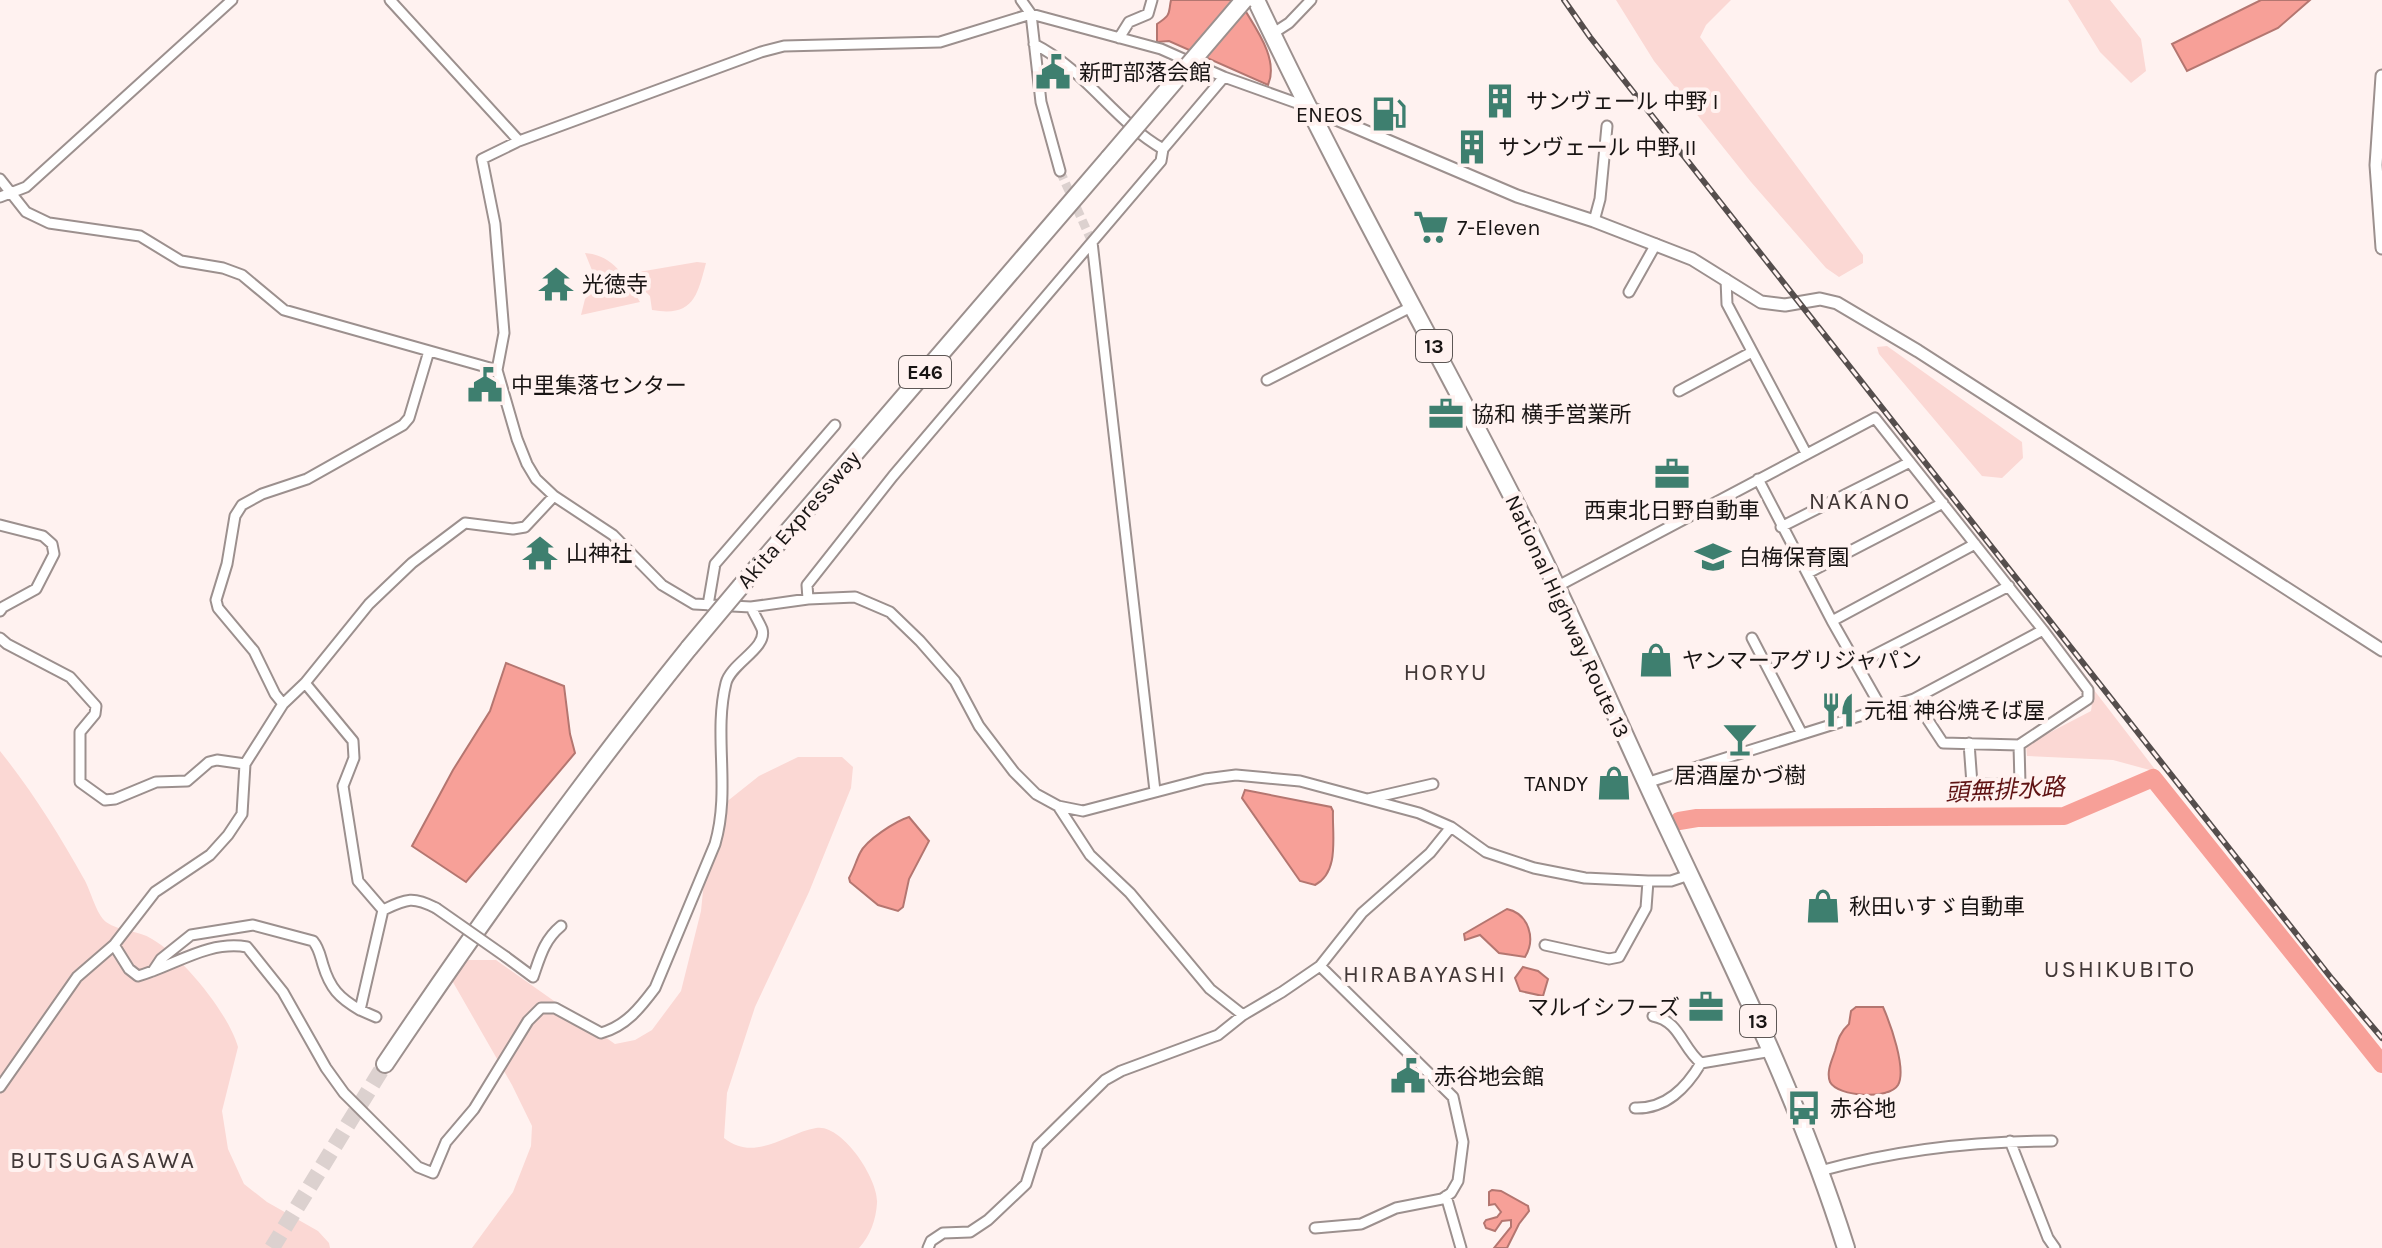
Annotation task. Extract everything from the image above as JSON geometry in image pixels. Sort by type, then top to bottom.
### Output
[{"type":"highway","name":"Akita Expressway","points":[[385,1064],[557,817],[689,648],[1244,0]]},
{"type":"highway","name":"National Highway Route 13","points":[[1256,0],[1308,107],[1558,586],[1646,783],[1772,1051],[1820,1171],[1846,1248]]},
{"type":"street","points":[[5,195],[26,187],[232,0]]},
{"type":"street","points":[[390,0],[519,141]]},
{"type":"street","points":[[1021,0],[1031,14],[1041,102],[1060,171]]},
{"type":"street","points":[[1119,38],[1129,22],[1148,14],[1152,0]]},
{"type":"street","points":[[1272,34],[1289,23],[1311,0]]},
{"type":"street","points":[[1689,875],[1671,881],[1648,881],[1585,878],[1534,868],[1486,852],[1451,827],[1419,813],[1300,781],[1236,775],[1155,791],[1083,811],[1058,806],[1036,794],[1014,772],[979,726],[955,681],[890,612],[855,597],[808,599],[751,607],[694,604],[662,585],[613,535],[554,496],[536,479],[527,464],[497,370],[504,333],[495,224],[482,159],[519,141],[784,46],[940,42],[1031,14],[1161,49],[1224,77],[1308,107],[1517,196],[1594,221],[1692,259],[1743,292],[1772,305],[1820,299],[1837,303],[2382,650]]},
{"type":"street","points":[[1034,44],[1057,55],[1120,115],[1163,149]]},
{"type":"street","points":[[2382,76],[2376,165],[2382,248]]},
{"type":"street","points":[[808,599],[807,585],[893,476],[1161,161],[1163,149],[1224,77]]},
{"type":"street","points":[[1594,221],[1600,199],[1607,126]]},
{"type":"street","points":[[0,179],[5,195],[26,212],[49,223],[140,236],[181,261],[223,268],[242,275],[284,310],[497,370]]},
{"type":"street","points":[[1092,242],[1155,791]]},
{"type":"street","points":[[1629,292],[1656,244]]},
{"type":"street","points":[[1726,279],[1727,304],[1806,453]]},
{"type":"street","points":[[1267,380],[1413,306]]},
{"type":"street","points":[[283,704],[254,651],[218,608],[216,600],[227,564],[235,516],[242,505],[252,499],[307,479],[403,425],[409,418],[429,351]]},
{"type":"street","points":[[1679,391],[1752,352]]},
{"type":"street","points":[[1558,586],[1875,418],[2088,690],[2088,699],[2019,745],[1943,743],[1914,699]]},
{"type":"street","points":[[708,605],[715,564],[835,425]]},
{"type":"street","points":[[1781,527],[1910,462]]},
{"type":"street","points":[[1758,479],[1781,527],[1882,709]]},
{"type":"street","points":[[0,1087],[77,977],[114,945],[155,892],[210,855],[228,835],[242,814],[245,764],[283,704],[305,683],[369,604],[412,563],[465,523],[513,529],[525,527],[554,496]]},
{"type":"street","points":[[1808,573],[1943,503]]},
{"type":"street","points":[[0,525],[43,536],[52,544],[54,554],[36,589],[0,611]]},
{"type":"street","points":[[1832,621],[1975,544]]},
{"type":"street","points":[[1857,664],[2009,586]]},
{"type":"street","points":[[114,945],[129,969],[138,976],[208,949],[234,945],[247,947],[283,992],[326,1068],[344,1093],[418,1167],[433,1173],[446,1142],[474,1109],[528,1021],[541,1008],[555,1008],[601,1033],[617,1029],[655,988],[723,819],[723,704],[727,679],[737,664],[762,642],[763,632],[751,607]]},
{"type":"street","points":[[1646,783],[1914,699],[2043,630]]},
{"type":"street","points":[[0,638],[70,677],[96,706],[95,714],[80,732],[80,782],[105,800],[156,782],[187,781],[209,762],[217,760],[245,764]]},
{"type":"street","points":[[1752,638],[1802,734]]},
{"type":"street","points":[[305,683],[353,741],[354,758],[343,786],[358,881],[383,910]]},
{"type":"street","points":[[1969,743],[1972,784],[2020,784],[2019,745]]},
{"type":"street","points":[[1365,800],[1433,784]]},
{"type":"street","points":[[1058,806],[1090,855],[1130,893],[1210,989],[1243,1015]]},
{"type":"street","points":[[928,1248],[931,1241],[943,1233],[970,1232],[988,1220],[1026,1184],[1038,1146],[1105,1080],[1121,1071],[1218,1035],[1243,1015],[1320,966],[1362,913],[1430,853],[1451,827]]},
{"type":"street","points":[[1545,945],[1609,959],[1619,957],[1646,908],[1648,881]]},
{"type":"street","points":[[383,910],[406,899],[418,899],[436,908],[533,977],[543,948],[551,934],[561,926]]},
{"type":"street","points":[[360,1010],[383,910]]},
{"type":"street","points":[[153,971],[161,959],[191,935],[253,925],[313,941],[318,947],[331,987],[339,997],[376,1017]]},
{"type":"street","points":[[1315,1228],[1361,1224],[1396,1208],[1446,1196],[1458,1181],[1463,1142],[1453,1097],[1320,966]]},
{"type":"street","points":[[1653,1016],[1664,1018],[1673,1026],[1701,1063]]},
{"type":"street","points":[[1635,1108],[1646,1108],[1668,1100],[1688,1084],[1701,1063],[1772,1051]]},
{"type":"street","points":[[1820,1171],[1866,1158],[2010,1141],[2052,1141]]},
{"type":"street","points":[[2010,1141],[2048,1238],[2055,1248]]},
{"type":"street","points":[[1446,1196],[1461,1248]]},
{"type":"shaded area","points":[[1171,0],[1239,0],[1268,52],[1271,74],[1268,85],[1169,41],[1157,42],[1157,24],[1167,16]]},
{"type":"shaded area","points":[[1616,0],[1731,0],[1706,25],[1700,37],[1863,255],[1863,263],[1839,277],[1826,268],[1751,182],[1654,61]]},
{"type":"shaded area","points":[[2068,0],[2110,0],[2141,39],[2146,71],[2131,83],[2100,52]]},
{"type":"shaded area","points":[[2261,0],[2310,0],[2278,28],[2187,71],[2172,44]]},
{"type":"shaded area","points":[[585,253],[612,263],[640,302],[581,315],[585,299],[598,285]]},
{"type":"shaded area","points":[[706,263],[700,286],[691,302],[676,310],[652,310],[650,296],[627,274]]},
{"type":"shaded area","points":[[1887,346],[2022,442],[2023,458],[2002,478],[1982,476],[1879,354],[1877,347]]},
{"type":"shaded area","points":[[506,663],[564,686],[575,753],[466,882],[412,846],[453,770],[490,711]]},
{"type":"shaded area","points":[[2094,690],[2157,772],[2113,760],[2027,756],[2026,745],[2091,711]]},
{"type":"shaded area","points":[[0,751],[55,829],[102,918],[117,928],[147,936],[164,947],[215,1003],[238,1047],[222,1111],[228,1149],[244,1184],[267,1202],[318,1231],[330,1248],[0,1248]]},
{"type":"shaded area","points":[[798,757],[842,757],[853,767],[851,788],[809,892],[755,1007],[727,1093],[724,1138],[747,1148],[770,1144],[816,1128],[837,1134],[857,1155],[876,1193],[875,1216],[866,1238],[859,1248],[472,1248],[513,1192],[531,1146],[532,1126],[450,977],[464,960],[496,960],[615,1044],[635,1040],[652,1030],[681,991],[701,911],[707,851],[720,807],[759,776]]},
{"type":"shaded area","points":[[1245,790],[1331,807],[1333,852],[1323,879],[1315,885],[1300,881],[1242,798]]},
{"type":"shaded area","points":[[909,817],[929,841],[909,879],[903,907],[898,911],[878,905],[849,878],[868,842]]},
{"type":"shaded area","points":[[1507,909],[1521,916],[1528,928],[1530,943],[1525,957],[1499,953],[1480,935],[1465,940],[1464,934]]},
{"type":"shaded area","points":[[1523,967],[1538,971],[1548,979],[1543,996],[1520,991],[1515,978]]},
{"type":"shaded area","points":[[1856,1007],[1883,1007],[1899,1058],[1900,1078],[1893,1090],[1864,1095],[1843,1091],[1830,1082],[1829,1070],[1838,1040],[1849,1024],[1851,1011]]},
{"type":"shaded area","points":[[1501,1191],[1528,1206],[1529,1211],[1507,1248],[1494,1248],[1511,1227],[1511,1220],[1502,1221],[1495,1231],[1486,1228],[1484,1223],[1501,1212],[1495,1204],[1489,1205],[1489,1192]]},
{"type":"waterway","name":"頭無排水路","points":[[1679,821],[1697,818],[2064,816],[2153,778],[2382,1064]]},
{"type":"tunnel","points":[[1060,171],[1092,242]]},
{"type":"tunnel","points":[[272,1248],[385,1064]]},
{"type":"railway","points":[[1564,0],[2332,979],[2382,1038]]},
{"type":"place","name":"新町部落会館","points":[[1053,72]]},
{"type":"place","name":"サンヴェール 中野 I","points":[[1500,101]]},
{"type":"place","name":"ENEOS","points":[[1389,114]]},
{"type":"place","name":"サンヴェール 中野 II","points":[[1472,147]]},
{"type":"place","name":"7-Eleven","points":[[1431,227]]},
{"type":"place","name":"光徳寺","points":[[556,284]]},
{"type":"place","name":"中里集落センター","points":[[485,385]]},
{"type":"place","name":"協和 横手営業所","points":[[1446,414]]},
{"type":"place","name":"西東北日野自動車","points":[[1672,474]]},
{"type":"place","name":"山神社","points":[[540,553]]},
{"type":"place","name":"白梅保育園","points":[[1713,557]]},
{"type":"place","name":"ヤンマーアグリジャパン","points":[[1656,660]]},
{"type":"place","name":"元祖 神谷焼そば屋","points":[[1838,710]]},
{"type":"place","name":"居酒屋かづ樹","points":[[1740,739]]},
{"type":"place","name":"TANDY","points":[[1614,783]]},
{"type":"place","name":"秋田いすゞ自動車","points":[[1823,906]]},
{"type":"place","name":"マルイシフーズ","points":[[1706,1007]]},
{"type":"place","name":"赤谷地会館","points":[[1408,1076]]},
{"type":"place","name":"赤谷地","points":[[1804,1108]]},
{"type":"district","name":"NAKANO","points":[[1860,501]]},
{"type":"district","name":"HORYU","points":[[1446,672]]},
{"type":"district","name":"USHIKUBITO","points":[[2120,969]]},
{"type":"district","name":"HIRABAYASHI","points":[[1425,974]]},
{"type":"district","name":"BUTSUGASAWA","points":[[103,1160]]}]
